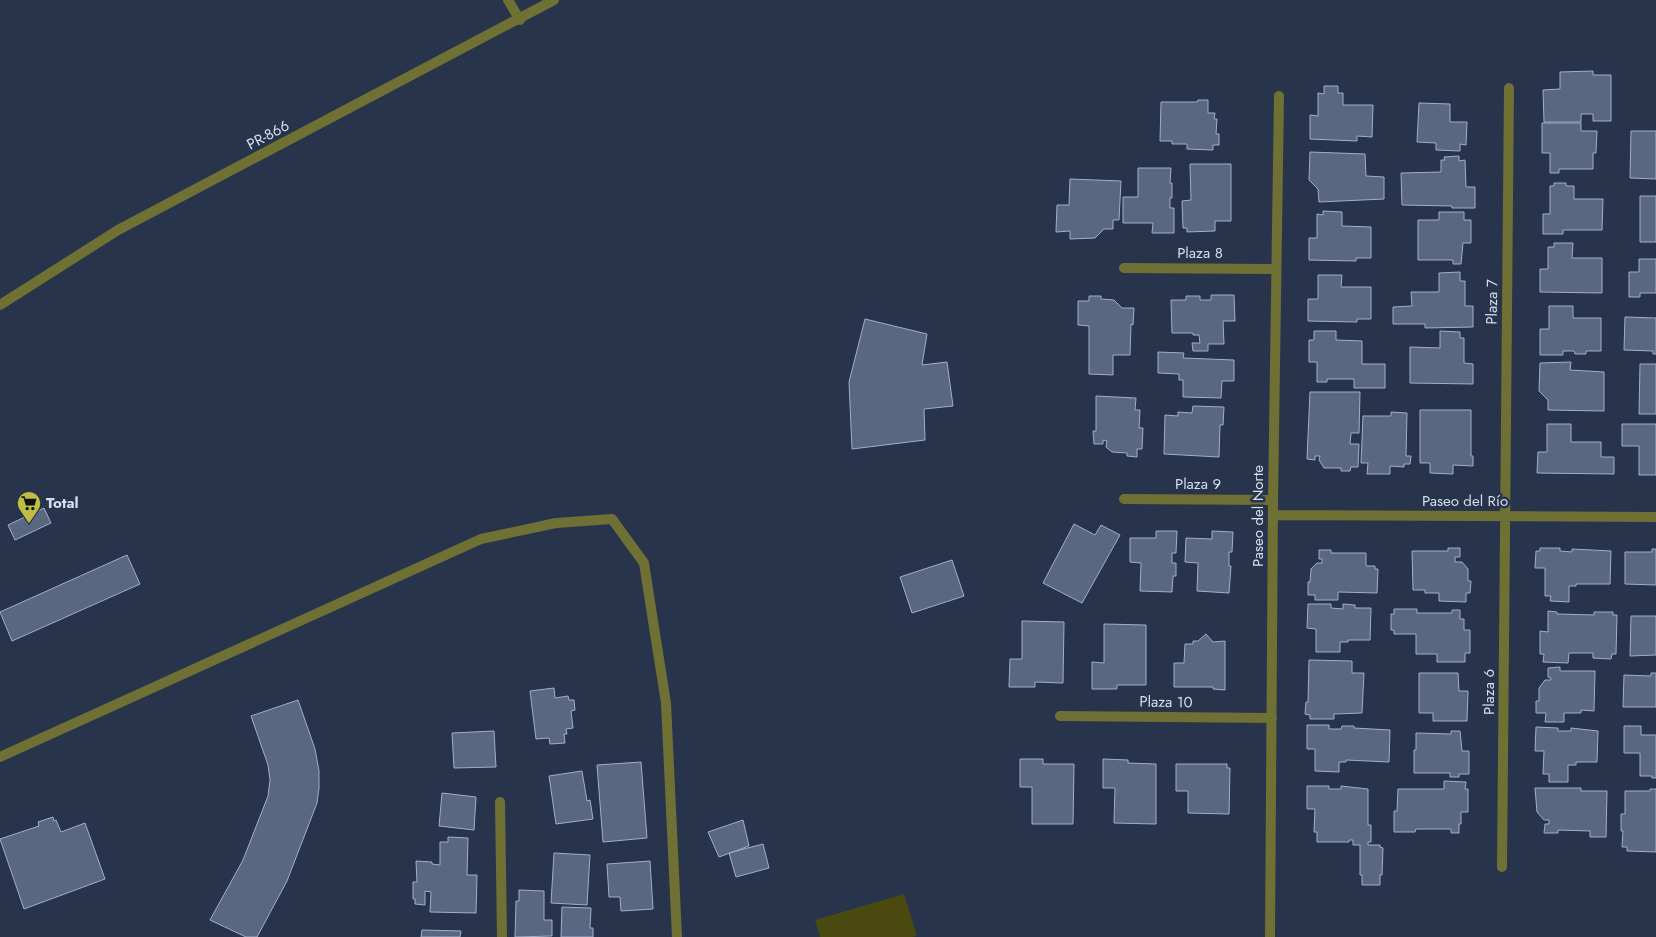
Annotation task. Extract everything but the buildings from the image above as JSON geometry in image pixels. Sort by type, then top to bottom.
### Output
[{"type":"street","points":[[508,0],[520,20]]},
{"type":"street","name":"PR-866","points":[[0,305],[118,230],[520,20],[554,0]]},
{"type":"street","name":"Plaza 7","points":[[1505,517],[1509,88]]},
{"type":"street","name":"Paseo del Norte","points":[[1270,937],[1273,500],[1279,96]]},
{"type":"street","name":"Plaza 8","points":[[1124,268],[1276,269]]},
{"type":"street","name":"Plaza 9","points":[[1124,498],[1273,500]]},
{"type":"street","name":"Paseo del Río","points":[[1273,515],[1656,517]]},
{"type":"street","name":"Plaza 6","points":[[1502,867],[1505,517]]},
{"type":"street","points":[[0,757],[481,539],[556,523],[612,519],[644,563],[666,703],[677,937]]},
{"type":"street","name":"Plaza 10","points":[[1060,716],[1272,718]]},
{"type":"street","points":[[500,802],[502,937]]},
{"type":"shaded area","points":[[904,894],[917,936],[820,937],[815,920]]},
{"type":"place","name":"Total","points":[[29,524]]}]
